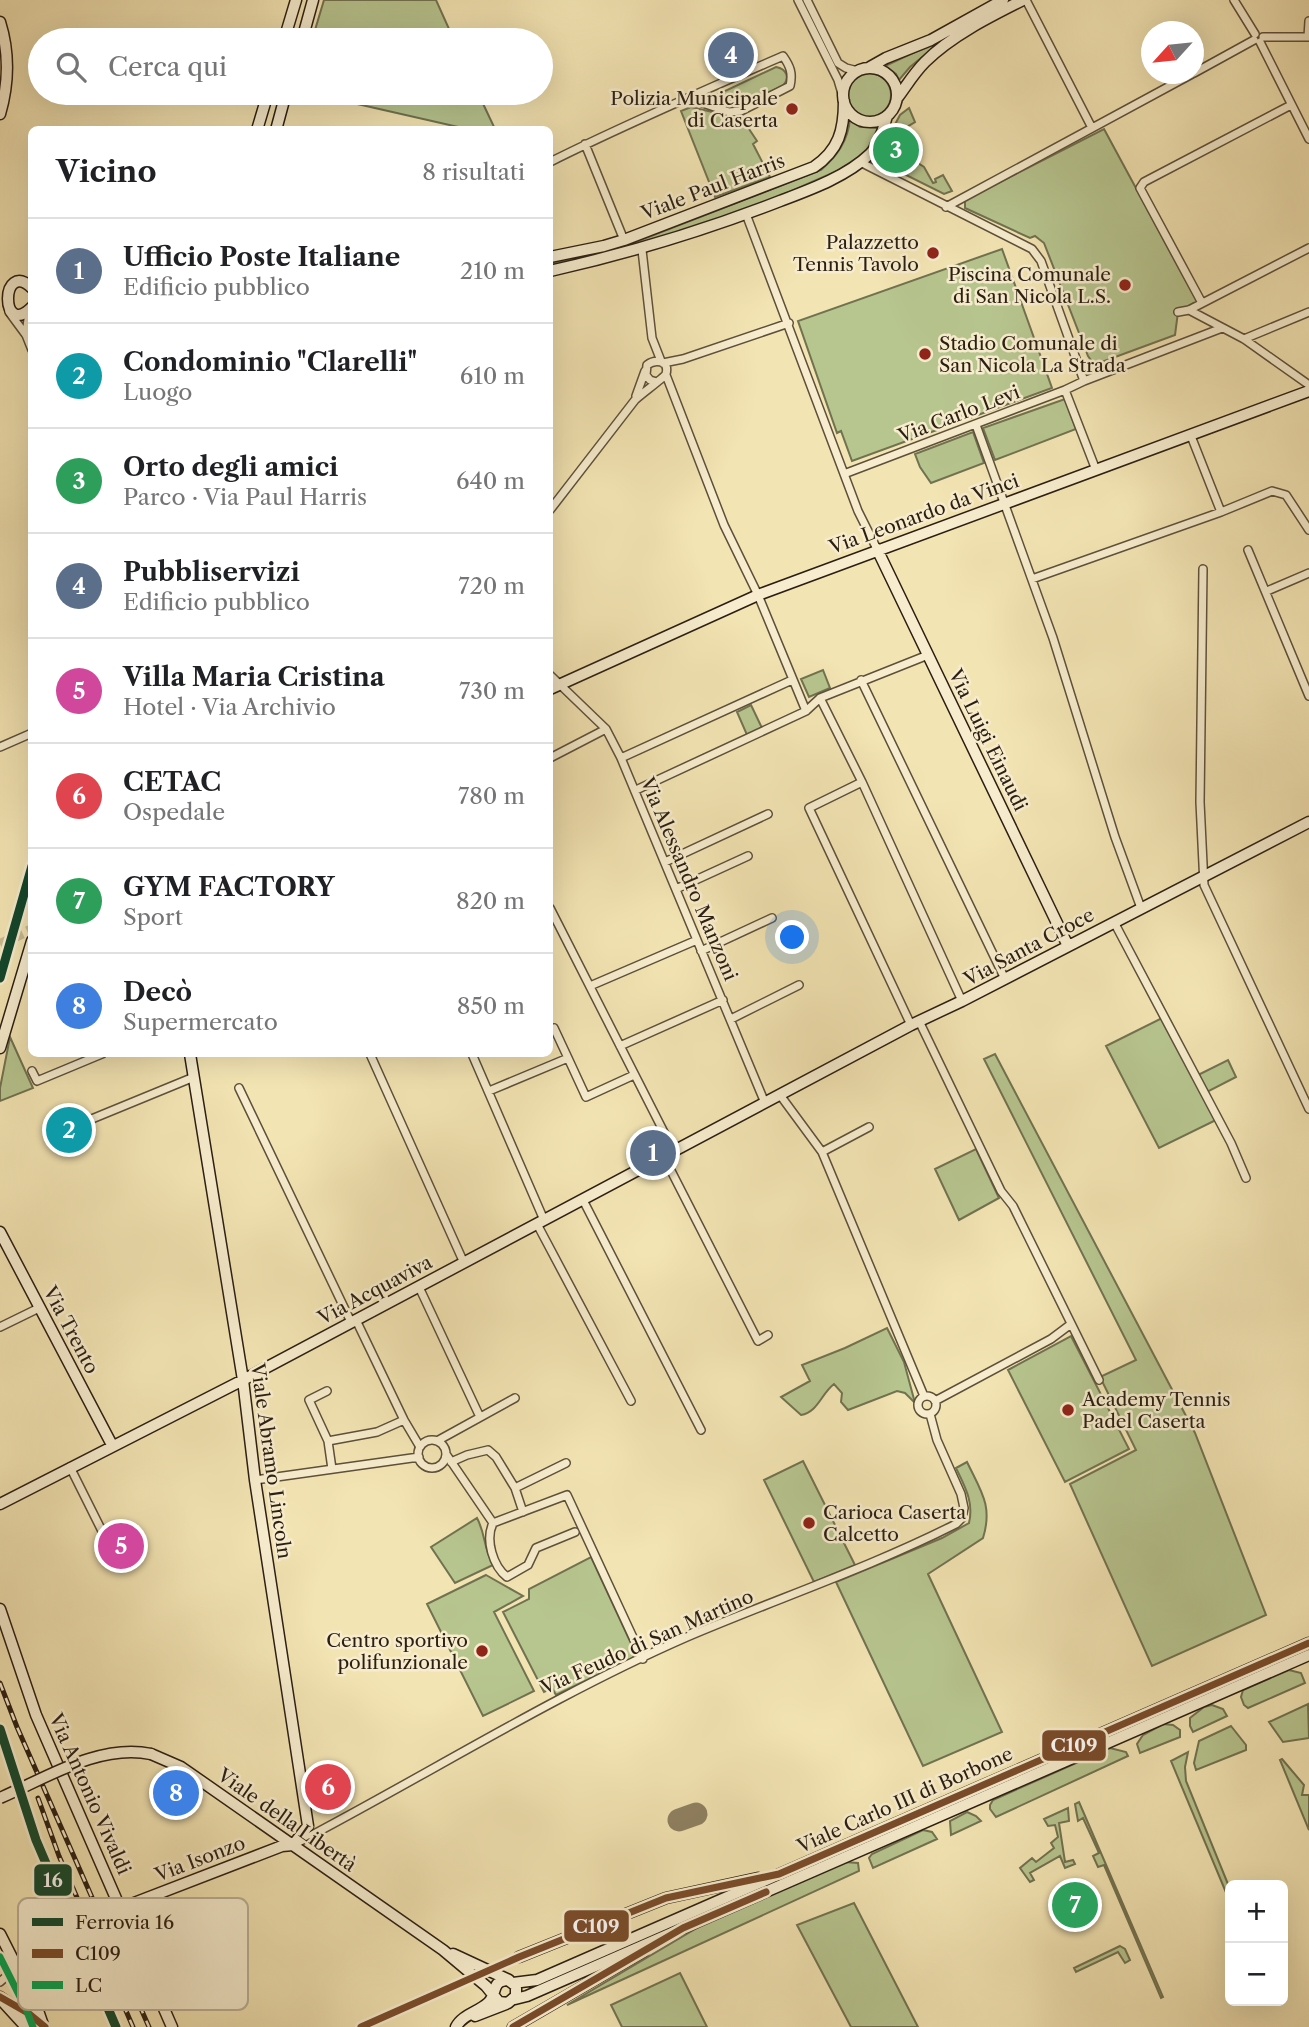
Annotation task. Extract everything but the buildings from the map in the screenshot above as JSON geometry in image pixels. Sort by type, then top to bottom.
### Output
[{"type":"street","points":[[288,28],[296,0]]},
{"type":"street","points":[[305,28],[313,0]]},
{"type":"street","points":[[798,0],[852,114],[865,121],[880,120],[887,116],[908,80],[931,56],[963,33],[1025,0],[1092,128]]},
{"type":"street","points":[[807,0],[838,63],[858,71],[931,40],[1003,0]]},
{"type":"street","points":[[1234,0],[1258,38],[1309,139]]},
{"type":"street","points":[[1204,67],[1258,38],[1308,37],[1309,21]]},
{"type":"street","points":[[0,22],[8,72],[0,114]]},
{"type":"street","points":[[553,160],[585,144],[688,98],[783,56],[790,66],[790,86],[741,111],[729,112],[688,98]]},
{"type":"street","points":[[870,67],[887,73],[897,88],[898,97]]},
{"type":"street","name":"Viale Paul Harris","points":[[553,256],[624,240],[814,167],[834,150],[840,138],[848,79],[858,71]]},
{"type":"street","points":[[946,207],[1173,84]]},
{"type":"street","points":[[258,126],[264,105]]},
{"type":"street","points":[[277,126],[283,105]]},
{"type":"street","points":[[1202,303],[1140,188],[1144,182],[1291,105]]},
{"type":"street","points":[[887,116],[881,136],[871,153],[860,162],[1032,248],[1041,261],[1084,381]]},
{"type":"street","points":[[585,144],[624,240]]},
{"type":"street","name":"Viale Paul Harris","points":[[553,270],[642,250],[746,214],[831,179],[860,162]]},
{"type":"street","points":[[746,214],[858,511],[877,549]]},
{"type":"street","points":[[1178,312],[1189,310],[1309,248]]},
{"type":"street","points":[[642,250],[652,338],[724,525],[758,595],[806,711]]},
{"type":"street","points":[[28,286],[20,282],[7,282],[3,292],[4,305],[28,340]]},
{"type":"street","points":[[4,305],[17,314],[28,310]]},
{"type":"street","points":[[1189,310],[1244,339],[1309,385]]},
{"type":"street","points":[[1244,339],[1309,312]]},
{"type":"street","points":[[26,335],[28,322]]},
{"type":"street","points":[[646,368],[653,360],[662,362],[683,359],[789,323]]},
{"type":"street","name":"Via Carlo Levi","points":[[844,474],[1222,328]]},
{"type":"street","points":[[635,400],[646,368],[652,338]]},
{"type":"street","points":[[553,506],[635,400],[683,359]]},
{"type":"street","points":[[646,368],[650,380],[658,382],[672,393]]},
{"type":"street","points":[[1065,390],[1096,470]]},
{"type":"street","name":"Via Leonardo da Vinci","points":[[554,687],[758,595],[1309,391]]},
{"type":"street","points":[[976,425],[1053,639],[1115,838],[1141,908]]},
{"type":"street","points":[[1191,436],[1221,512]]},
{"type":"street","points":[[1032,579],[1221,512],[1272,491],[1286,495],[1309,530]]},
{"type":"street","name":"Via Luigi Einaudi","points":[[877,549],[1068,946]]},
{"type":"street","points":[[1248,550],[1308,696]]},
{"type":"street","points":[[1203,569],[1200,802],[1204,885],[1309,1109]]},
{"type":"street","points":[[1266,591],[1309,573]]},
{"type":"street","points":[[636,790],[806,711],[820,698],[928,655]]},
{"type":"street","points":[[621,758],[792,680]]},
{"type":"street","points":[[861,680],[1005,979]]},
{"type":"street","name":"Via Alessandro Manzoni","points":[[554,687],[606,729],[621,758],[765,1103]]},
{"type":"street","points":[[820,698],[862,782],[962,1001]]},
{"type":"street","points":[[553,756],[606,729]]},
{"type":"street","points":[[0,747],[28,735]]},
{"type":"street","points":[[862,782],[809,808],[915,1023],[1001,1191],[1013,1206],[1099,1380]]},
{"type":"street","points":[[665,862],[768,814]]},
{"type":"street","name":"Via Santa Croce","points":[[765,1103],[915,1023],[1308,824]]},
{"type":"street","points":[[676,889],[748,856]]},
{"type":"street","points":[[553,914],[634,1074],[758,1341],[768,1335]]},
{"type":"street","points":[[701,951],[772,918]]},
{"type":"street","points":[[1114,922],[1231,1143],[1246,1178]]},
{"type":"street","points":[[590,986],[697,940]]},
{"type":"street","points":[[0,1048],[28,954]]},
{"type":"street","points":[[730,1019],[799,985]]},
{"type":"street","points":[[620,1046],[723,1000]]},
{"type":"street","points":[[554,1028],[586,1097],[634,1074]]},
{"type":"street","points":[[32,1071],[37,1081],[95,1057]]},
{"type":"street","name":"Viale Abramo Lincoln","points":[[191,1057],[243,1380],[255,1480],[308,1826],[293,1844]]},
{"type":"street","points":[[371,1057],[464,1263]]},
{"type":"street","points":[[473,1057],[541,1222],[631,1401]]},
{"type":"street","points":[[489,1091],[568,1058]]},
{"type":"street","points":[[82,1123],[194,1077]]},
{"type":"street","points":[[239,1088],[354,1321],[420,1447],[419,1457],[424,1464],[432,1467],[440,1465],[446,1454]]},
{"type":"street","points":[[780,1095],[822,1152],[924,1396]]},
{"type":"street","name":"Via Acquaviva","points":[[0,1504],[243,1380],[765,1103]]},
{"type":"street","points":[[822,1152],[869,1127]]},
{"type":"street","points":[[583,1200],[701,1430]]},
{"type":"street","name":"Via Trento","points":[[0,1231],[112,1445]]},
{"type":"street","points":[[419,1287],[480,1417]]},
{"type":"street","points":[[0,1327],[39,1308]]},
{"type":"street","points":[[935,1401],[1051,1339],[1071,1324]]},
{"type":"street","points":[[327,1391],[309,1400],[328,1441],[332,1469]]},
{"type":"street","points":[[924,1396],[935,1401],[936,1409],[930,1414],[922,1413],[918,1409],[918,1403],[924,1396]]},
{"type":"street","points":[[437,1441],[514,1398]]},
{"type":"street","name":"Via Feudo di San Martino","points":[[293,1844],[445,1763],[544,1706],[686,1638],[864,1566],[956,1524],[962,1518],[964,1508],[961,1494],[930,1414]]},
{"type":"street","points":[[328,1441],[377,1432],[404,1420]]},
{"type":"street","points":[[420,1447],[429,1440],[437,1441],[443,1446],[493,1523]]},
{"type":"street","points":[[452,1462],[488,1450],[496,1457],[516,1488],[523,1512]]},
{"type":"street","points":[[255,1480],[419,1457]]},
{"type":"street","points":[[516,1488],[566,1463]]},
{"type":"street","points":[[70,1467],[107,1541]]},
{"type":"street","points":[[575,1532],[536,1548],[528,1565],[507,1577],[490,1546],[493,1523],[567,1494],[643,1659]]},
{"type":"street","name":"Via Antonio Vivaldi","points":[[0,1609],[36,1715],[117,1898]]},
{"type":"street","name":"Viale Carlo III di Borbone","points":[[457,2024],[487,2004],[496,1983],[504,1980],[537,1980],[1309,1643]]},
{"type":"street","name":"Viale Carlo III di Borbone","points":[[445,2027],[527,1996],[1309,1655]]},
{"type":"street","name":"Viale della Libertà","points":[[0,1798],[96,1756],[128,1751],[151,1754],[181,1767],[293,1844],[443,1950],[493,1994]]},
{"type":"street","name":"Via Isonzo","points":[[147,1898],[293,1844]]},
{"type":"street","points":[[519,1957],[666,1898],[779,1874]]},
{"type":"street","points":[[513,2027],[683,1928]]},
{"type":"street","points":[[0,1934],[18,1976]]},
{"type":"street","points":[[443,1950],[499,1974],[512,1982],[517,1993],[511,2001],[499,2002],[493,1994]]},
{"type":"street","points":[[0,1957],[13,1968]]},
{"type":"street","points":[[0,1982],[13,1968]]},
{"type":"street","points":[[0,1998],[18,2009]]},
{"type":"street","points":[[0,1998],[26,2027]]},
{"type":"street","points":[[19,2010],[44,2026]]},
{"type":"street","name":"Via Antonio Vivaldi","points":[[165,2010],[172,2027]]},
{"type":"green space","points":[[324,0],[436,0],[449,28],[316,28]]},
{"type":"green space","points":[[947,37],[910,67],[899,80],[896,74],[885,66]]},
{"type":"green space","points":[[776,67],[786,74],[783,86],[734,107],[708,99]]},
{"type":"green space","points":[[869,73],[885,79],[891,95],[885,111],[869,117],[853,111],[847,95],[853,79]]},
{"type":"green space","points":[[362,105],[484,105],[494,126],[454,126]]},
{"type":"green space","points":[[691,107],[734,117],[745,123],[757,141],[753,144],[770,177],[715,197],[681,111]]},
{"type":"green space","points":[[909,108],[915,122],[902,130],[918,163],[924,167],[933,183],[943,175],[952,191],[944,194],[884,164],[880,153],[900,115]]},
{"type":"green space","points":[[850,119],[860,127],[879,126],[865,154],[853,164],[734,216],[657,241],[553,266],[553,263],[633,243],[821,170],[841,148]]},
{"type":"green space","name":"Piscina Comunale di San Nicola L.S.","points":[[1104,129],[1197,301],[1178,312],[1175,335],[1093,363],[1044,243],[1035,236],[1030,238],[965,208],[965,200]]},
{"type":"green space","name":"Stadio Comunale di San Nicola La Strada","points":[[1002,249],[1052,388],[852,461],[841,431],[837,433],[798,321]]},
{"type":"green space","points":[[1065,399],[1076,429],[995,460],[983,428]]},
{"type":"green space","points":[[973,432],[984,463],[931,483],[915,454]]},
{"type":"green space","points":[[823,670],[830,688],[809,697],[801,679]]},
{"type":"green space","points":[[751,705],[762,728],[747,735],[737,712]]},
{"type":"green space","points":[[1162,1018],[1216,1120],[1159,1148],[1106,1046]]},
{"type":"green space","points":[[10,1037],[33,1088],[0,1101],[0,1088]]},
{"type":"green space","points":[[995,1054],[1195,1433],[1266,1615],[1152,1666],[1070,1484],[1136,1450],[1100,1377],[1136,1360],[984,1059]]},
{"type":"green space","points":[[1228,1060],[1236,1077],[1207,1092],[1198,1075]]},
{"type":"green space","points":[[976,1149],[999,1198],[959,1220],[935,1169]]},
{"type":"green space","points":[[887,1328],[904,1362],[915,1403],[905,1393],[897,1391],[848,1410],[841,1402],[842,1393],[834,1384],[812,1410],[801,1415],[781,1397],[810,1381],[802,1365]]},
{"type":"green space","name":"Academy Tennis Padel Caserta","points":[[1071,1336],[1129,1449],[1065,1482],[1008,1370]]},
{"type":"green space","name":"Carioca Caserta Calcetto","points":[[803,1461],[855,1565],[814,1582],[764,1480]]},
{"type":"green space","points":[[967,1462],[981,1490],[986,1508],[983,1538],[928,1574],[1002,1732],[923,1766],[836,1582],[942,1538],[969,1523],[969,1501],[956,1468]]},
{"type":"green space","points":[[477,1518],[493,1565],[455,1583],[431,1547]]},
{"type":"green space","points":[[591,1557],[635,1652],[633,1658],[556,1695],[552,1688],[544,1692],[503,1612],[529,1599],[529,1589]]},
{"type":"green space","name":"Centro sportivo polifunzionale","points":[[486,1575],[523,1596],[494,1612],[534,1691],[483,1716],[427,1604]]},
{"type":"green space","points":[[1289,1670],[1301,1673],[1305,1683],[1248,1708],[1244,1705],[1241,1697],[1243,1690]]},
{"type":"green space","points":[[1308,1704],[1309,1738],[1283,1742],[1269,1722]]},
{"type":"green space","points":[[1212,1705],[1223,1709],[1227,1716],[1193,1732],[1190,1718],[1204,1707]]},
{"type":"green space","points":[[1163,1724],[1173,1725],[1180,1730],[1180,1737],[1140,1753],[1137,1744],[1143,1735]]},
{"type":"green space","points":[[1231,1726],[1246,1745],[1246,1750],[1196,1770],[1194,1763],[1199,1741]]},
{"type":"green space","points":[[1110,1748],[1126,1752],[1128,1756],[996,1817],[990,1809],[993,1800]]},
{"type":"green space","points":[[1188,1752],[1186,1781],[1226,1880],[1225,1890],[1171,1761]]},
{"type":"green space","points":[[1282,1759],[1304,1785],[1302,1795],[1309,1795],[1309,1830],[1280,1760]]},
{"type":"green space","points":[[1079,1802],[1163,1997],[1161,1998],[1104,1865],[1098,1867],[1093,1856],[1099,1853],[1083,1818],[1078,1821],[1075,1804]]},
{"type":"green space","points":[[1068,1808],[1069,1821],[1059,1823],[1065,1862],[1073,1860],[1075,1864],[1065,1868],[1060,1856],[1030,1873],[1034,1880],[1030,1882],[1020,1868],[1032,1858],[1036,1862],[1054,1848],[1051,1843],[1058,1837],[1055,1825],[1048,1826],[1044,1819]]},
{"type":"green space","points":[[967,1812],[981,1821],[951,1835],[950,1821]]},
{"type":"green space","points":[[923,1830],[932,1832],[937,1839],[873,1868],[869,1858],[872,1854]]},
{"type":"green space","points":[[844,1862],[858,1863],[859,1871],[567,2005],[702,1925]]},
{"type":"green space","points":[[854,1903],[918,2027],[851,2027],[797,1925]]},
{"type":"green space","points":[[1120,1946],[1125,1949],[1130,1960],[1125,1963],[1118,1952],[1076,1972],[1074,1968]]},
{"type":"green space","points":[[680,1973],[707,2027],[622,2027],[611,2005]]},
{"type":"green space","points":[[18,1980],[18,1997],[12,1983]]},
{"type":"taxiway","points":[[679,1820],[696,1814]]},
{"type":"tunnel","points":[[0,944],[28,931]]},
{"type":"tunnel","points":[[361,2027],[519,1957]]},
{"type":"railway","points":[[0,1683],[92,1898]]},
{"type":"railway","points":[[38,1798],[77,1898]]},
{"type":"railway","points":[[126,2010],[133,2027]]},
{"type":"railway","points":[[142,2010],[149,2027]]},
{"type":"rail line","name":"16","points":[[0,978],[28,880]]},
{"type":"rail line","name":"16","points":[[0,1729],[36,1840],[61,1898]]},
{"type":"rail line","name":"16","points":[[109,2010],[116,2027]]},
{"type":"transit line","name":"C109","points":[[361,2027],[519,1957],[666,1898],[779,1874],[1309,1643]]},
{"type":"transit line","name":"C109","points":[[513,2027],[683,1928],[766,1892]]},
{"type":"transit line","name":"LC","points":[[0,1957],[18,1993]]},
{"type":"transit line","name":"C109","points":[[0,1997],[18,2007]]},
{"type":"transit line","name":"C109","points":[[23,2010],[45,2027]]},
{"type":"transit line","name":"LC","points":[[26,2010],[33,2027]]},
{"type":"place","name":"Pubbliservizi","points":[[731,55]]},
{"type":"place","name":"Polizia Municipale di Caserta","points":[[792,109]]},
{"type":"place","name":"Orto degli amici","points":[[896,150]]},
{"type":"place","name":"Palazzetto Tennis Tavolo","points":[[933,253]]},
{"type":"place","name":"Piscina Comunale di San Nicola L.S.","points":[[1125,285]]},
{"type":"place","name":"Stadio Comunale di San Nicola La Strada","points":[[925,354]]},
{"type":"place","name":"Condominio \"Clarelli\"","points":[[69,1130]]},
{"type":"place","name":"Ufficio Poste Italiane","points":[[653,1153]]},
{"type":"place","name":"Academy Tennis Padel Caserta","points":[[1068,1410]]},
{"type":"place","name":"Carioca Caserta Calcetto","points":[[809,1523]]},
{"type":"place","name":"Villa Maria Cristina","points":[[121,1546]]},
{"type":"place","name":"Centro sportivo polifunzionale","points":[[482,1651]]},
{"type":"place","name":"CETAC","points":[[328,1787]]},
{"type":"place","name":"Decò","points":[[176,1793]]},
{"type":"place","name":"GYM FACTORY","points":[[1075,1905]]}]
